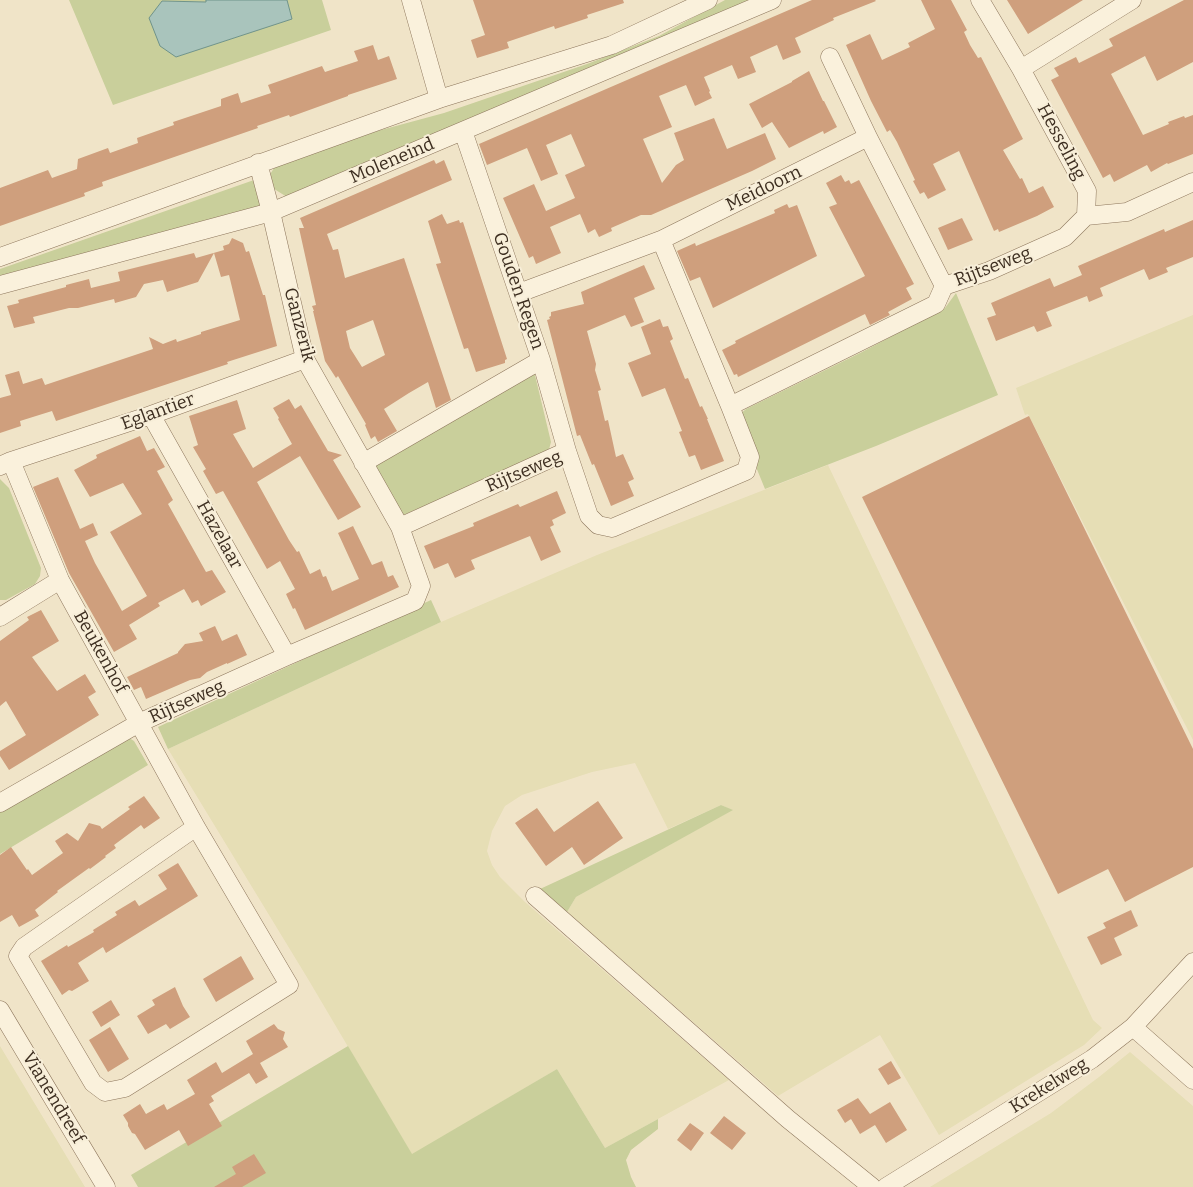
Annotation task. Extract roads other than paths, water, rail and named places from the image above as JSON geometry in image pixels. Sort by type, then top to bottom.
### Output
[{"type":"street","points":[[411,0],[438,99]]},
{"type":"street","points":[[0,257],[438,99],[612,45],[708,0]]},
{"type":"street","name":"Moleneind","points":[[0,285],[271,212],[772,0]]},
{"type":"street","name":"Hesseling","points":[[980,0],[1021,69],[1087,191],[1086,216]]},
{"type":"street","points":[[1021,69],[1132,0]]},
{"type":"street","points":[[830,57],[868,137],[944,286]]},
{"type":"street","name":"Gouden Regen","points":[[463,131],[541,360],[567,451]]},
{"type":"street","name":"Meidoorn","points":[[519,293],[661,240],[868,137]]},
{"type":"street","name":"Ganzerik","points":[[258,163],[304,359],[400,527]]},
{"type":"street","points":[[1086,216],[1127,212],[1193,182]]},
{"type":"street","name":"Rijtseweg","points":[[0,803],[139,723],[415,601],[421,586],[400,527],[567,451],[589,516],[598,525],[612,528],[746,471],[750,457],[730,406],[936,304],[944,286],[989,271],[1065,238],[1086,216]]},
{"type":"street","points":[[661,240],[730,406]]},
{"type":"street","name":"Eglantier","points":[[6,464],[151,415],[304,359]]},
{"type":"street","points":[[363,463],[541,360]]},
{"type":"street","name":"Hazelaar","points":[[151,415],[287,656]]},
{"type":"street","name":"Beukenhof","points":[[6,464],[60,580],[196,827],[289,985],[125,1088],[105,1092],[93,1083],[18,956],[24,947],[196,827]]},
{"type":"street","points":[[0,617],[60,580]]},
{"type":"street","points":[[535,896],[788,1119],[872,1187]]},
{"type":"street","name":"Krekelweg","points":[[886,1187],[1092,1059],[1133,1027],[1193,962]]},
{"type":"street","name":"Vianendreef","points":[[0,1010],[106,1187]]},
{"type":"street","points":[[1133,1027],[1193,1080]]},
{"type":"water","points":[[206,0],[287,0],[292,19],[176,57],[160,46],[149,18],[162,1],[206,2]]}]
